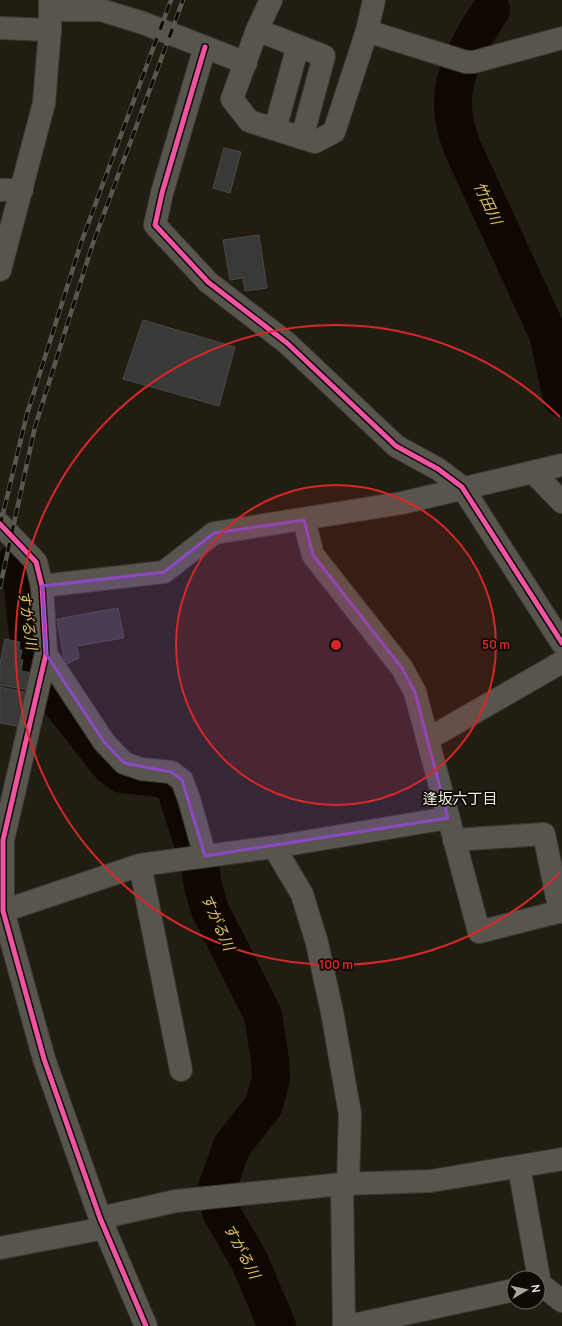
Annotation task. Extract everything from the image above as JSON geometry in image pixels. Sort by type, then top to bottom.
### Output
[{"type":"street","points":[[271,0],[257,30],[232,99],[249,121],[315,142],[334,132],[367,31],[374,0]]},
{"type":"street","points":[[0,28],[50,13],[73,12],[103,5],[143,23],[246,63]]},
{"type":"street","points":[[0,270],[44,103],[50,13]]},
{"type":"street","points":[[257,30],[324,56],[302,138]]},
{"type":"street","points":[[367,31],[460,60],[474,62],[562,38]]},
{"type":"street","points":[[275,129],[298,46]]},
{"type":"street","points":[[205,47],[162,193],[155,226],[208,282],[287,343],[396,446],[438,469],[462,487],[562,643]]},
{"type":"street","points":[[0,190],[22,190]]},
{"type":"street","points":[[42,586],[164,572],[214,533],[304,520],[402,503],[462,487],[534,473],[562,465]]},
{"type":"street","points":[[534,473],[562,502]]},
{"type":"street","points":[[304,520],[313,555],[402,668],[415,692],[448,818],[479,932],[561,911],[544,834],[454,840]]},
{"type":"street","points":[[0,524],[36,562],[42,586],[42,669],[3,840],[3,911],[44,1059],[103,1223],[146,1326]]},
{"type":"street","points":[[428,739],[562,662]]},
{"type":"street","points":[[42,669],[104,742],[124,763],[141,769],[171,772],[182,780],[189,798],[199,857]]},
{"type":"street","points":[[3,911],[140,866],[448,818]]},
{"type":"street","points":[[274,846],[302,894],[317,943],[332,1012],[350,1114],[345,1184],[344,1326]]},
{"type":"street","points":[[140,866],[182,1070]]},
{"type":"street","points":[[0,1248],[103,1223],[176,1201],[345,1184],[431,1181],[562,1159]]},
{"type":"street","points":[[519,1167],[537,1270]]},
{"type":"street","points":[[546,1289],[562,1301]]},
{"type":"street","points":[[349,1326],[506,1292]]},
{"type":"highlighted area","points":[[304,520],[313,555],[402,668],[415,692],[448,818],[205,856],[182,780],[171,772],[124,763],[104,742],[46,654],[42,586],[164,572],[214,533]]},
{"type":"building","points":[[224,148],[241,152],[230,193],[213,188]]},
{"type":"building","points":[[259,235],[267,288],[245,291],[243,278],[230,280],[223,240]]},
{"type":"building","points":[[143,320],[235,347],[219,406],[123,379]]},
{"type":"building","points":[[118,608],[124,638],[77,646],[79,658],[65,665],[57,619]]},
{"type":"building","points":[[5,639],[20,642],[19,650],[22,650],[20,659],[23,660],[21,671],[32,673],[29,690],[0,685],[0,663]]},
{"type":"building","points":[[0,687],[28,693],[22,727],[0,723]]},
{"type":"waterway","name":"竹田川","points":[[491,10],[471,43],[460,68],[453,93],[453,111],[457,132],[462,147],[548,334],[562,398]]},
{"type":"waterway","name":"すがる川","points":[[16,563],[22,578],[29,643],[34,663],[48,686],[110,765],[122,774],[164,779],[175,787],[200,865],[203,886],[210,910],[263,1015],[270,1060],[271,1078],[264,1105],[232,1146],[217,1188],[221,1212],[249,1260],[277,1326]]},
{"type":"railway","points":[[0,526],[27,414],[81,243],[171,0]]},
{"type":"railway","points":[[0,587],[35,427],[92,246],[183,0]]},
{"type":"cycle path","points":[[205,47],[162,193],[155,225],[208,282],[287,343],[396,446],[438,469],[462,487],[562,643]]},
{"type":"cycle path","points":[[0,524],[36,562],[42,586],[46,654],[3,840],[3,911],[44,1059],[100,1218],[146,1326]]},
{"type":"district","name":"逢坂六丁目","points":[[460,798]]}]
